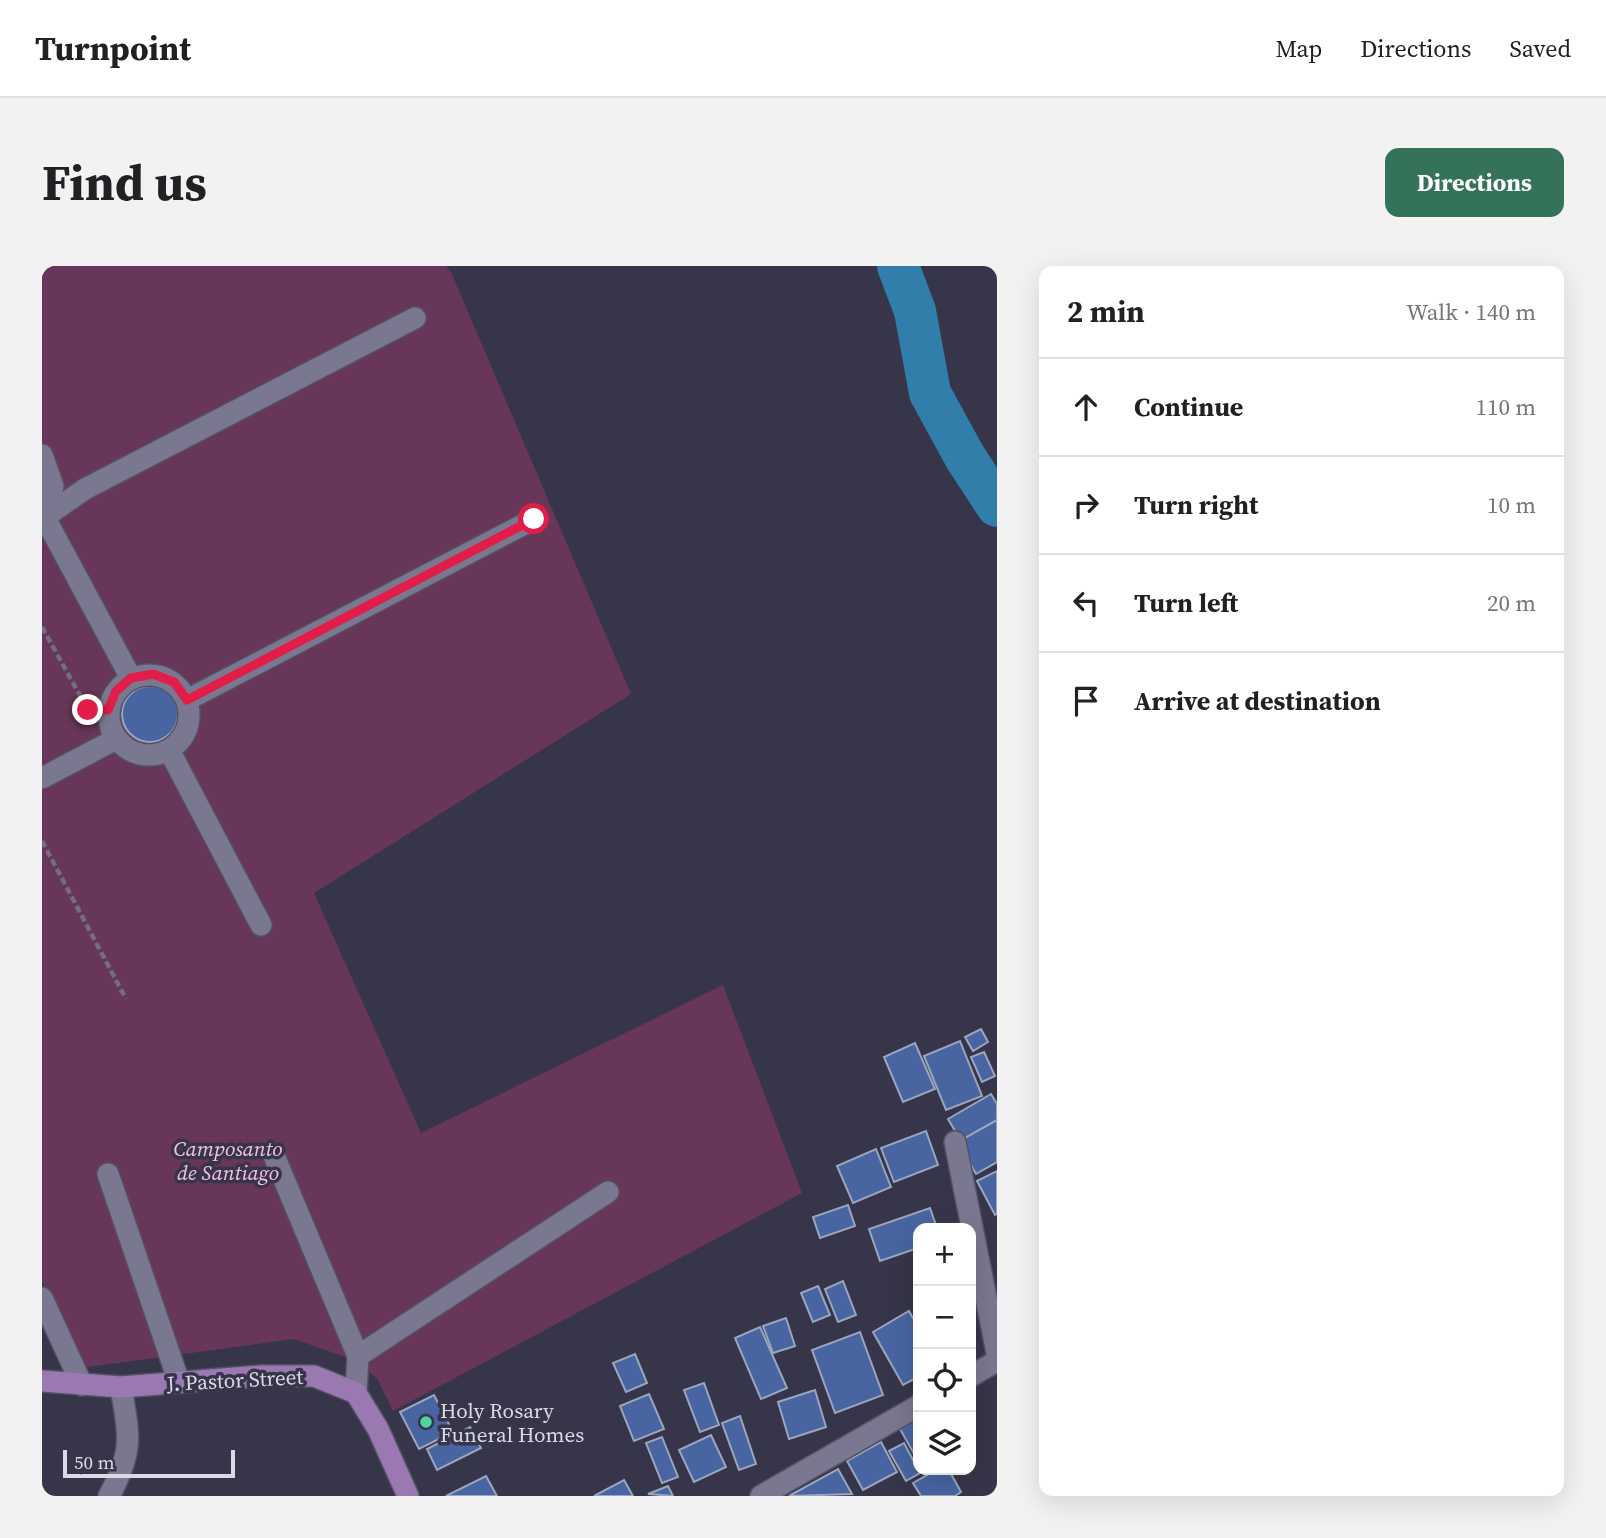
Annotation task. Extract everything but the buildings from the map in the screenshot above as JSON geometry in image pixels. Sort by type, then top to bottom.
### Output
[{"type":"main road","name":"J. Pastor Street","points":[[42,1381],[121,1387],[261,1376],[314,1376],[356,1393]]},
{"type":"main road","points":[[356,1393],[377,1429],[408,1496]]},
{"type":"street","points":[[43,518],[85,489],[415,318]]},
{"type":"street","points":[[42,455],[53,486],[43,518],[131,678]]},
{"type":"street","points":[[187,700],[534,519]]},
{"type":"street","points":[[153,674],[174,682],[187,700],[189,719],[183,737],[169,750],[150,755],[131,751],[117,739],[110,726],[108,710],[116,691],[131,678],[153,674]]},
{"type":"street","points":[[42,778],[117,739]]},
{"type":"street","points":[[169,750],[261,925]]},
{"type":"street","points":[[955,1142],[997,1353]]},
{"type":"street","points":[[275,1158],[358,1356],[356,1393]]},
{"type":"street","points":[[108,1174],[179,1382]]},
{"type":"street","points":[[358,1356],[608,1192]]},
{"type":"street","points":[[42,1298],[82,1385]]},
{"type":"street","points":[[976,1373],[997,1361]]},
{"type":"street","points":[[109,1496],[123,1471],[129,1438],[121,1387]]},
{"type":"street","points":[[771,1493],[913,1409]]},
{"type":"path","points":[[42,627],[88,710],[108,710]]},
{"type":"path","points":[[42,841],[126,999]]},
{"type":"green space","name":"Camposanto de Santiago","points":[[42,266],[446,266],[451,272],[631,694],[314,893],[421,1133],[723,985],[802,1193],[393,1411],[377,1378],[351,1359],[294,1339],[80,1368],[42,1281]]},
{"type":"waterway","points":[[898,266],[915,311],[930,393],[965,457],[997,506]]},
{"type":"place","name":"Holy Rosary Funeral Homes","points":[[426,1422]]},
{"type":"route","points":[[88,710],[108,710],[116,691],[131,678],[153,674],[174,682],[187,700],[534,519]]}]
